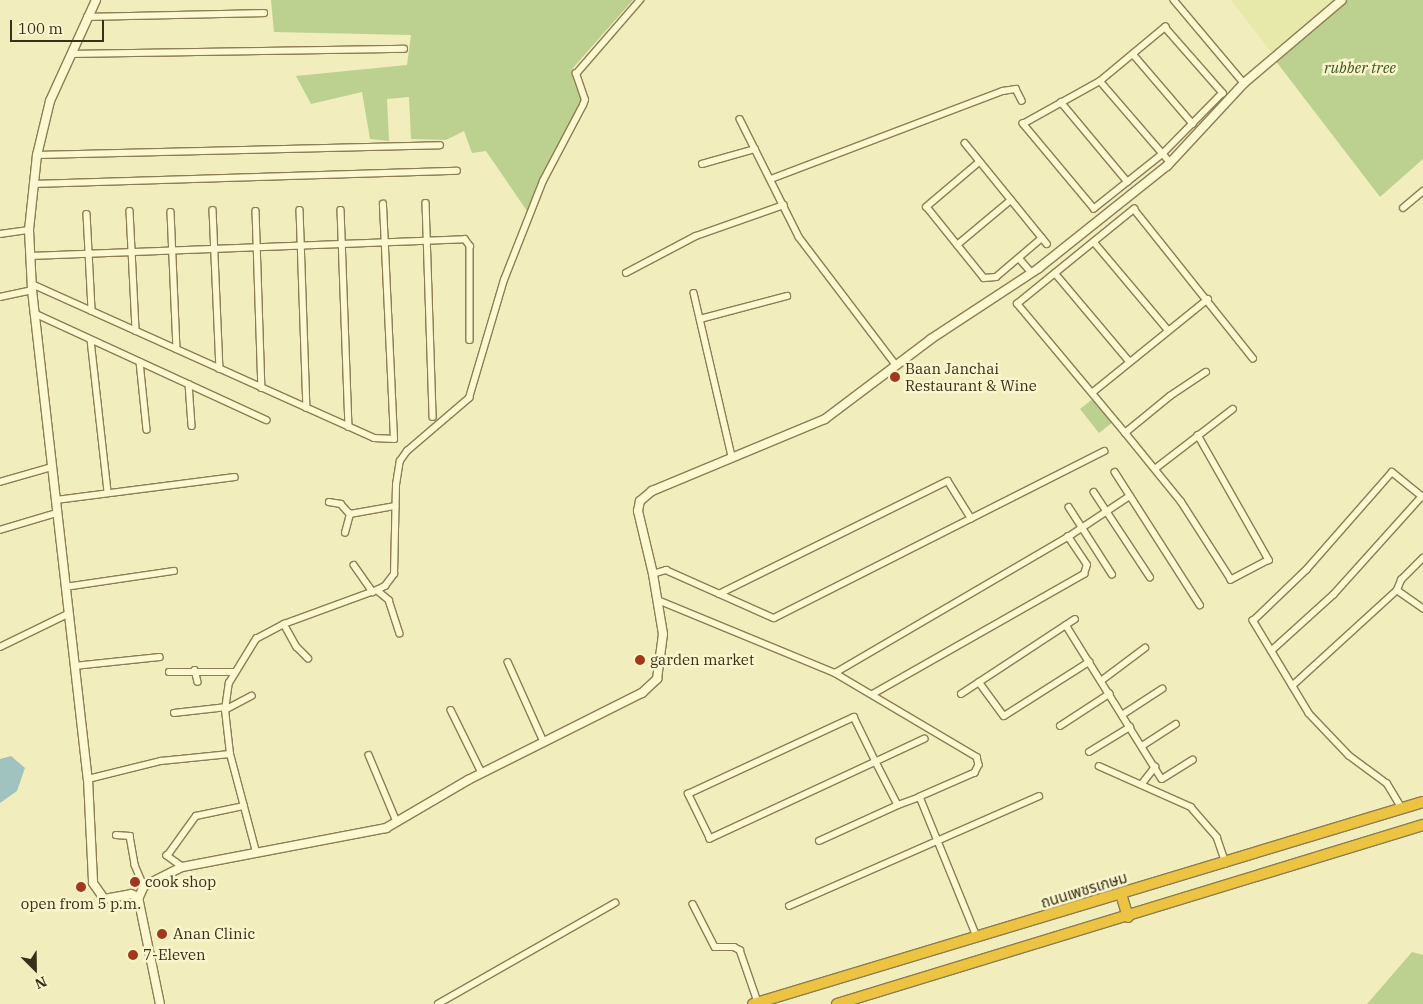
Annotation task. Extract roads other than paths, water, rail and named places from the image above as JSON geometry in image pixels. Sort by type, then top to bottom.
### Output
[{"type":"highway","name":"ถนนเพชรเกษม","points":[[755,1003],[977,938],[1423,802]]},
{"type":"highway","points":[[837,1004],[863,1000],[1423,825]]},
{"type":"highway","points":[[1121,894],[1128,916]]},
{"type":"street","points":[[96,0],[50,101],[37,155],[33,184],[29,230],[30,256],[34,314],[88,779],[93,883],[104,899],[131,894],[138,896],[160,1004]]},
{"type":"street","points":[[256,852],[230,754],[226,709],[229,683],[256,638],[284,624],[386,586],[394,574],[396,506],[400,461],[406,450],[469,398],[504,280],[543,182],[585,100],[576,74],[640,0]]},
{"type":"street","points":[[1174,0],[1244,83]]},
{"type":"street","points":[[140,897],[144,886],[182,866],[351,836],[397,822],[482,773],[642,693],[657,679],[663,634],[654,574],[638,511],[640,501],[652,490],[825,419],[896,365],[1032,273],[1170,162],[1244,83],[1342,0]]},
{"type":"street","points":[[87,17],[264,13]]},
{"type":"street","points":[[1165,27],[1222,93],[1163,154],[1094,209],[1023,124],[1100,81],[1165,27]]},
{"type":"street","points":[[71,54],[404,49]]},
{"type":"street","points":[[1133,54],[1193,124]]},
{"type":"street","points":[[1100,81],[1170,162]]},
{"type":"street","points":[[771,179],[1003,91],[1016,89],[1022,101]]},
{"type":"street","points":[[1061,102],[1128,182]]},
{"type":"street","points":[[740,119],[800,237],[896,365]]},
{"type":"street","points":[[965,143],[1047,244]]},
{"type":"street","points":[[37,155],[440,145]]},
{"type":"street","points":[[702,164],[755,149]]},
{"type":"street","points":[[980,162],[927,207],[957,245],[988,279],[996,277],[1042,238]]},
{"type":"street","points":[[33,184],[457,171]]},
{"type":"street","points":[[1403,208],[1423,191]]},
{"type":"street","points":[[957,245],[1010,200]]},
{"type":"street","points":[[426,203],[433,417]]},
{"type":"street","points":[[0,297],[32,287],[92,311],[374,438],[394,440],[383,204]]},
{"type":"street","points":[[626,273],[696,236],[784,205]]},
{"type":"street","points":[[1198,435],[1270,560],[1231,580],[1181,502],[1016,304],[1134,209],[1208,299],[1253,358]]},
{"type":"street","points":[[213,210],[220,369]]},
{"type":"street","points":[[300,210],[307,408]]},
{"type":"street","points":[[341,210],[349,427]]},
{"type":"street","points":[[130,211],[136,331]]},
{"type":"street","points":[[256,211],[262,388]]},
{"type":"street","points":[[171,212],[177,349]]},
{"type":"street","points":[[87,214],[92,311]]},
{"type":"street","points":[[0,234],[29,230]]},
{"type":"street","points":[[30,256],[427,238],[465,239],[469,244],[470,340]]},
{"type":"street","points":[[1094,242],[1169,331]]},
{"type":"street","points":[[1019,258],[1032,273]]},
{"type":"street","points":[[1055,273],[1130,362]]},
{"type":"street","points":[[694,293],[732,456]]},
{"type":"street","points":[[700,319],[787,296]]},
{"type":"street","points":[[1092,393],[1208,299]]},
{"type":"street","points":[[34,314],[267,420]]},
{"type":"street","points":[[91,340],[108,492]]},
{"type":"street","points":[[140,362],[147,430]]},
{"type":"street","points":[[1125,433],[1170,396],[1206,372]]},
{"type":"street","points":[[189,384],[192,426]]},
{"type":"street","points":[[1155,469],[1233,409]]},
{"type":"street","points":[[654,574],[666,570],[774,618],[1104,451]]},
{"type":"street","points":[[0,482],[52,467]]},
{"type":"street","points":[[1115,472],[1200,605]]},
{"type":"street","points":[[1271,651],[1333,595],[1423,497],[1392,472],[1306,570],[1253,621],[1271,651],[1292,686],[1319,727],[1349,756],[1387,784],[1402,809]]},
{"type":"street","points":[[56,500],[235,477]]},
{"type":"street","points":[[719,594],[948,482],[971,518]]},
{"type":"street","points":[[1094,492],[1150,577]]},
{"type":"street","points":[[835,673],[1068,536],[1130,496]]},
{"type":"street","points":[[329,502],[341,504],[350,514]]},
{"type":"street","points":[[350,514],[396,506]]},
{"type":"street","points":[[1070,507],[1112,574]]},
{"type":"street","points":[[0,530],[57,513]]},
{"type":"street","points":[[345,533],[350,514]]},
{"type":"street","points":[[873,694],[1084,574],[1087,565],[1068,536]]},
{"type":"street","points":[[1292,686],[1397,590],[1401,580],[1423,558]]},
{"type":"street","points":[[354,565],[375,591],[389,600],[400,633]]},
{"type":"street","points":[[65,586],[174,571]]},
{"type":"street","points":[[1397,590],[1423,608]]},
{"type":"street","points":[[658,600],[835,673],[965,748],[979,761],[978,769],[970,776],[898,805],[819,841]]},
{"type":"street","points":[[0,647],[68,614]]},
{"type":"street","points":[[961,694],[1075,618]]},
{"type":"street","points":[[284,624],[297,647],[308,658]]},
{"type":"street","points":[[1066,625],[1162,779],[1192,760]]},
{"type":"street","points":[[1101,681],[1145,648]]},
{"type":"street","points":[[74,666],[160,657]]},
{"type":"street","points":[[508,662],[544,742]]},
{"type":"street","points":[[979,682],[1004,716],[1089,662]]},
{"type":"street","points":[[170,672],[195,670],[234,672]]},
{"type":"street","points":[[195,670],[198,682]]},
{"type":"street","points":[[1122,715],[1162,689]]},
{"type":"street","points":[[1060,726],[1109,694]]},
{"type":"street","points":[[174,713],[226,709],[252,696]]},
{"type":"street","points":[[451,710],[482,773]]},
{"type":"street","points":[[898,805],[876,762],[854,717],[688,794],[710,839],[876,762],[925,739]]},
{"type":"street","points":[[1142,746],[1176,724]]},
{"type":"street","points":[[1089,752],[1130,727]]},
{"type":"street","points":[[88,779],[161,761],[230,754]]},
{"type":"street","points":[[369,755],[397,822]]},
{"type":"street","points":[[1099,766],[1191,807],[1217,837],[1226,863]]},
{"type":"street","points":[[1142,785],[1155,767]]},
{"type":"street","points":[[789,906],[937,839],[1039,796]]},
{"type":"street","points":[[920,797],[977,938]]},
{"type":"street","points":[[182,866],[167,856],[196,816],[244,806]]},
{"type":"street","points":[[116,835],[130,836],[135,865],[144,886]]},
{"type":"street","points":[[438,1004],[615,903]]},
{"type":"street","points":[[693,904],[715,948],[737,947],[740,950],[755,1003]]},
{"type":"water","points":[[11,756],[25,768],[17,791],[0,803],[0,759]]},
{"type":"place","name":"Baan Janchai Restaurant & Wine","points":[[895,377]]},
{"type":"place","name":"garden market","points":[[640,660]]},
{"type":"place","name":"cook shop","points":[[135,882]]},
{"type":"place","name":"open from 5 p.m.","points":[[81,887]]},
{"type":"place","name":"Anan Clinic","points":[[162,934]]},
{"type":"place","name":"7-Eleven","points":[[133,955]]},
{"type":"park label","name":"rubber tree","points":[[1360,68]]}]
